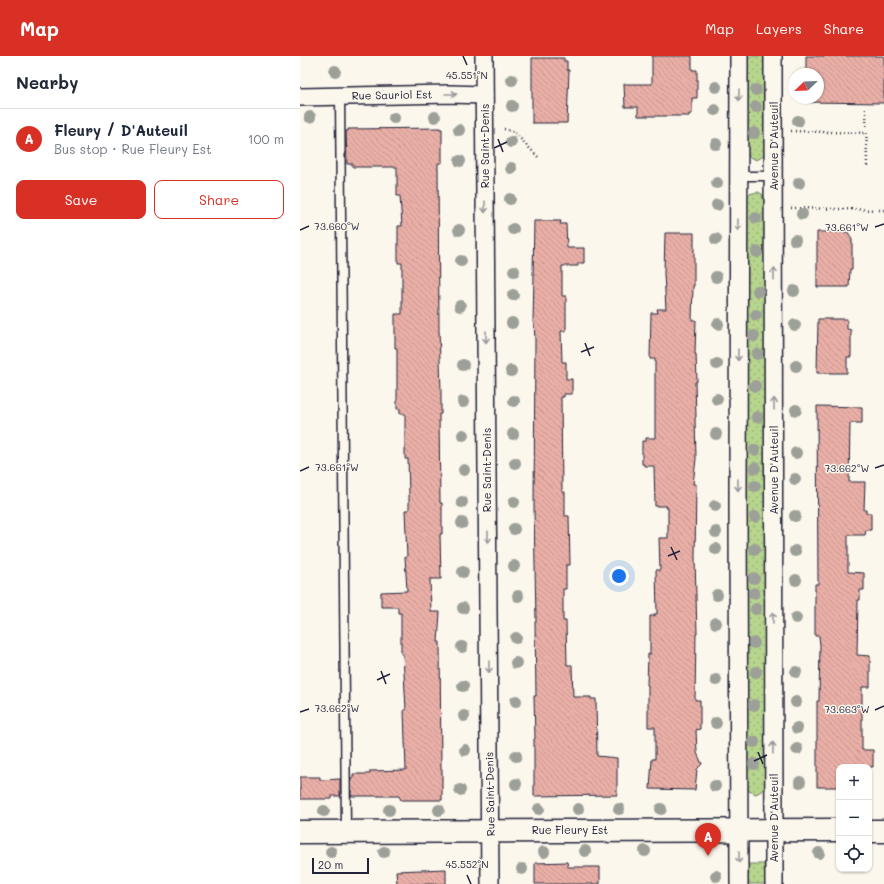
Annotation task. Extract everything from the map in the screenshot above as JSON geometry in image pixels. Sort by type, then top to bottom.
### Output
[{"type":"street","name":"Rue Saint-Denis","points":[[484,56],[490,884]]},
{"type":"street","points":[[739,56],[739,884]]},
{"type":"street","name":"Avenue D'Auteuil","points":[[773,56],[774,884]]},
{"type":"street","name":"Rue Sauriol Est","points":[[300,97],[484,95]]},
{"type":"street","name":"Rue Fleury Est","points":[[300,832],[490,830],[836,830]]},
{"type":"street","points":[[872,831],[884,831]]},
{"type":"lane","points":[[340,96],[346,831]]},
{"type":"lane","points":[[738,176],[774,176]]},
{"type":"path","points":[[866,109],[867,166]]},
{"type":"path","points":[[504,130],[514,132],[538,157]]},
{"type":"path","points":[[788,132],[866,133]]},
{"type":"path","points":[[788,208],[884,210]]},
{"type":"green space","points":[[747,56],[765,56],[765,153],[757,160],[749,157],[746,151]]},
{"type":"green space","points":[[758,192],[762,194],[765,204],[765,785],[763,790],[756,794],[749,791],[746,782],[747,200],[749,194]]},
{"type":"green space","points":[[747,864],[764,864],[765,884],[747,884]]},
{"type":"building","points":[[652,56],[692,56],[692,70],[697,70],[697,98],[692,98],[692,114],[689,114],[689,116],[638,116],[638,107],[625,107],[624,84],[652,84]]},
{"type":"building","points":[[806,56],[884,56],[884,103],[824,102],[824,68],[806,68]]},
{"type":"building","points":[[532,58],[564,58],[564,61],[567,61],[567,70],[569,70],[567,123],[532,123]]},
{"type":"building","points":[[348,129],[442,129],[442,163],[438,163],[441,391],[441,414],[439,414],[440,503],[442,503],[442,534],[440,534],[441,579],[430,579],[431,612],[440,612],[438,642],[440,642],[442,800],[401,800],[399,796],[351,796],[351,778],[353,778],[353,774],[370,774],[370,771],[406,770],[404,710],[406,710],[403,654],[401,654],[401,613],[398,613],[398,607],[381,607],[381,592],[407,591],[405,510],[409,510],[409,495],[408,459],[405,459],[405,414],[400,414],[400,409],[397,409],[397,348],[395,348],[395,314],[402,314],[402,263],[398,263],[398,226],[402,226],[400,196],[397,196],[397,167],[353,167],[353,164],[347,164],[346,131],[348,131]]},
{"type":"building","points":[[534,221],[561,221],[560,224],[566,224],[567,248],[584,248],[584,263],[578,263],[578,266],[562,266],[562,296],[566,296],[566,331],[561,331],[562,362],[566,362],[566,379],[572,379],[572,394],[564,394],[564,397],[561,397],[562,492],[565,492],[565,516],[569,516],[570,565],[566,565],[566,589],[563,589],[563,621],[566,621],[567,665],[572,665],[573,697],[591,697],[591,699],[596,699],[597,756],[617,758],[617,795],[534,796],[536,622],[534,509],[535,340],[533,323]]},
{"type":"building","points":[[817,232],[848,232],[852,240],[852,269],[850,269],[849,287],[817,287]]},
{"type":"building","points":[[665,233],[694,233],[694,286],[692,320],[696,320],[695,354],[697,382],[695,382],[696,459],[693,484],[696,484],[695,558],[697,634],[695,700],[700,700],[700,729],[696,730],[697,753],[702,764],[697,769],[695,790],[650,789],[652,759],[655,759],[655,727],[648,727],[647,685],[648,654],[650,655],[650,616],[655,616],[654,614],[657,614],[656,570],[660,570],[659,538],[668,538],[668,508],[666,508],[667,506],[655,506],[654,466],[644,466],[644,464],[642,464],[642,441],[646,441],[646,438],[655,438],[655,359],[650,359],[651,313],[658,313],[657,309],[666,309],[664,274]]},
{"type":"building","points":[[818,319],[847,319],[847,329],[851,330],[851,357],[847,357],[847,373],[817,373]]},
{"type":"building","points":[[817,406],[862,407],[862,423],[850,423],[849,482],[865,482],[864,510],[866,510],[866,513],[871,513],[871,530],[866,530],[865,535],[848,535],[848,572],[864,573],[864,590],[860,590],[860,600],[858,600],[857,655],[870,656],[870,687],[862,687],[862,750],[873,750],[873,767],[872,764],[836,764],[836,787],[817,787],[817,701],[819,701],[820,645],[819,636],[815,636],[815,584],[818,584]]},
{"type":"building","points":[[300,777],[320,777],[320,780],[340,779],[340,796],[332,796],[332,799],[300,799]]},
{"type":"building","points":[[567,862],[568,867],[600,867],[600,884],[535,884],[535,863]]},
{"type":"building","points":[[446,869],[446,884],[397,884],[396,871]]},
{"type":"place","name":"Fleury / D'Auteuil","points":[[708,856]]}]
